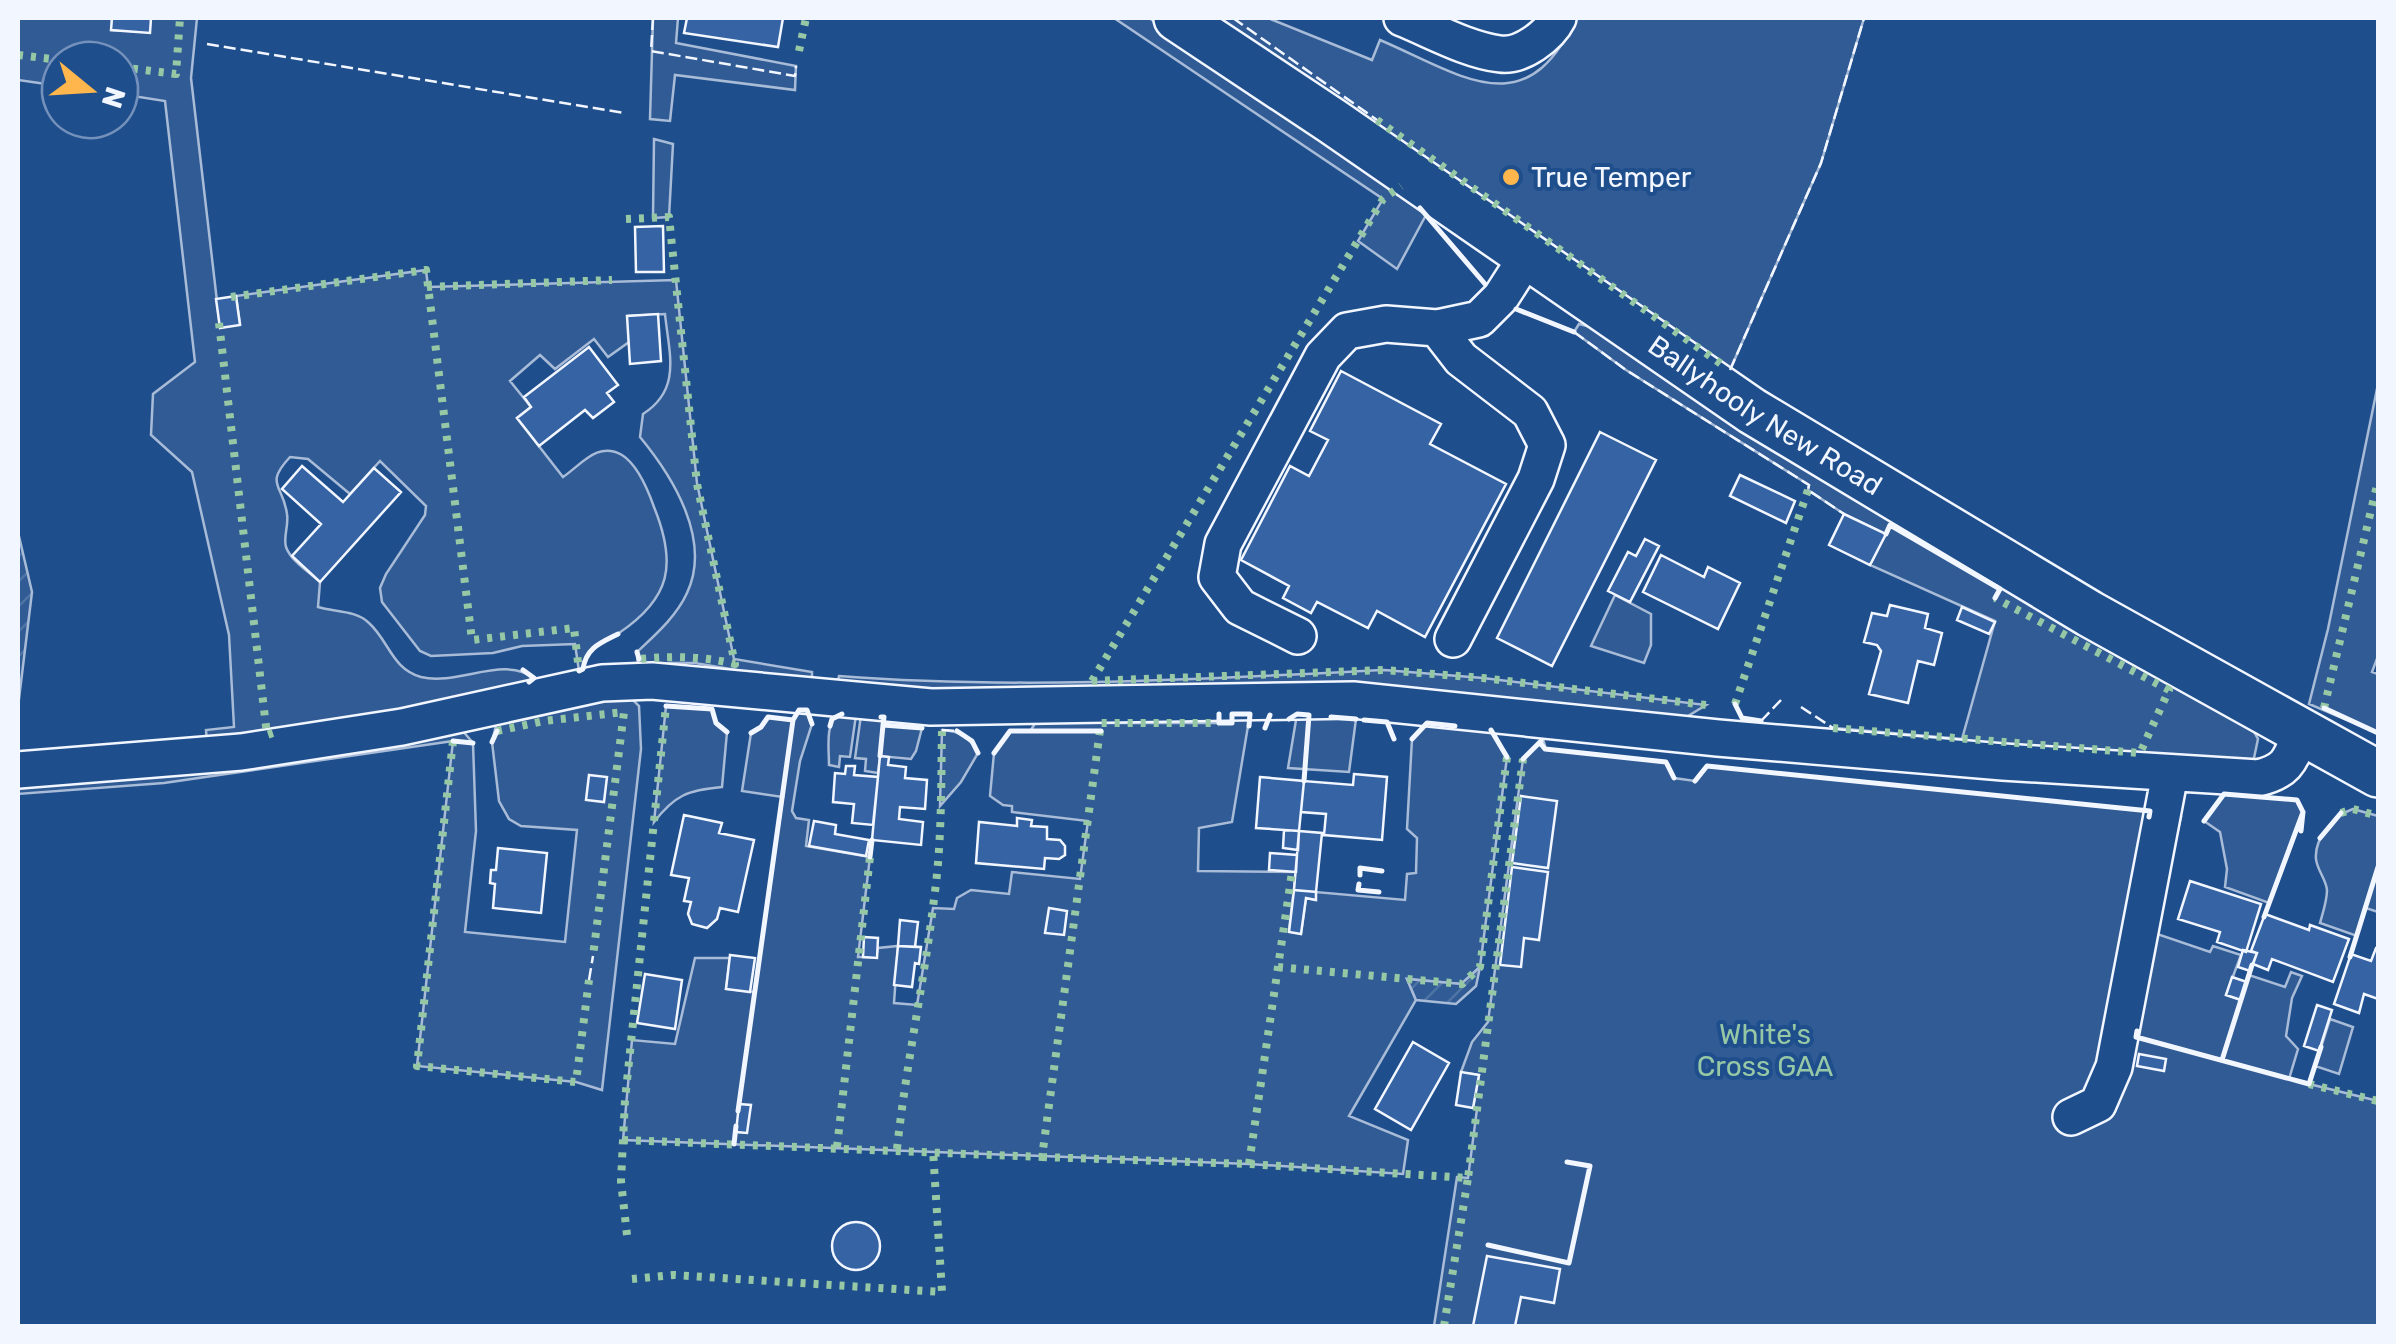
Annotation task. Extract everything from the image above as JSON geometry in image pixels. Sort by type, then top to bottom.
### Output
[{"type":"main road","name":"Ballyhooly New Road","points":[[1177,18],[1752,412],[2090,614],[2378,774]]},
{"type":"street","points":[[1402,18],[1503,56],[1530,46],[1558,18]]},
{"type":"street","points":[[1298,636],[1240,607],[1217,577],[1223,544],[1324,356],[1347,331],[1386,324],[1436,328],[1478,319],[1502,297],[1526,258]]},
{"type":"street","points":[[1436,328],[1461,359],[1530,412],[1547,444],[1536,479],[1453,639]]},
{"type":"street","points":[[18,770],[240,752],[402,727],[602,683],[652,682],[931,707],[1352,700],[1703,736],[2258,778],[2276,774],[2289,762],[2301,733]]},
{"type":"street","points":[[2071,1117],[2098,1104],[2114,1067],[2170,774]]},
{"type":"green space","points":[[18,18],[112,18],[112,30],[149,32],[151,18],[197,18],[191,78],[220,327],[240,324],[236,296],[426,270],[428,287],[676,280],[697,483],[734,659],[812,672],[812,683],[695,663],[638,669],[637,652],[671,618],[687,593],[694,573],[695,552],[692,531],[676,490],[640,437],[643,414],[655,404],[668,382],[670,357],[665,314],[628,316],[629,342],[608,357],[594,339],[555,369],[540,355],[510,381],[531,407],[517,418],[563,477],[591,456],[605,451],[622,455],[638,471],[666,546],[665,578],[650,607],[591,651],[579,671],[575,644],[431,656],[420,651],[382,602],[380,588],[425,515],[426,506],[380,461],[350,494],[308,459],[290,457],[277,479],[287,514],[285,543],[292,557],[320,582],[318,607],[364,619],[403,668],[421,677],[450,678],[508,669],[534,678],[521,688],[267,735],[207,742],[206,730],[234,727],[229,635],[192,472],[151,435],[153,394],[195,362],[165,101],[140,97],[140,40],[40,40],[40,83],[18,80]]},
{"type":"green space","points":[[653,18],[678,18],[676,43],[796,66],[795,90],[675,75],[670,121],[650,119]]},
{"type":"green space","points":[[1114,18],[1149,18],[1401,186],[1426,215],[1397,269],[1358,241],[1383,199]]},
{"type":"green space","points":[[1201,18],[1268,18],[1372,60],[1380,40],[1438,67],[1490,83],[1514,82],[1536,72],[1557,52],[1576,18],[1864,18],[1821,163],[1730,370],[1539,235]]},
{"type":"green space","points":[[654,139],[673,144],[669,217],[653,218]]},
{"type":"green space","points":[[1579,324],[1603,330],[2251,726],[2258,739],[2254,758],[2240,766],[1834,735],[1833,728],[1962,739],[1995,621],[1870,565],[1885,534],[1844,514],[1808,490],[1809,485],[1626,370],[1574,332]]},
{"type":"green space","points":[[2378,384],[2378,656],[2372,672],[2378,674],[2378,733],[2309,704]]},
{"type":"green space","points":[[18,532],[32,592],[18,707]]},
{"type":"green space","points":[[1615,595],[1651,614],[1651,645],[1644,663],[1591,646]]},
{"type":"green space","points":[[1384,670],[1706,705],[1683,719],[1092,694],[836,689],[839,676],[1043,683]]},
{"type":"green space","points":[[631,698],[639,706],[641,749],[602,1090],[576,1082],[417,1066],[453,741],[164,783],[18,794],[18,780],[462,730],[473,743],[476,831],[465,932],[565,942],[577,830],[521,826],[509,819],[499,801],[492,742],[497,721],[566,700]]},
{"type":"green space","points":[[666,706],[712,709],[716,723],[727,732],[722,787],[683,796],[654,822]]},
{"type":"green space","points":[[799,710],[807,710],[812,724],[800,761],[792,811],[796,818],[809,820],[806,846],[870,857],[858,957],[876,957],[878,948],[898,946],[894,1003],[917,1005],[933,908],[954,909],[957,898],[971,890],[1009,894],[1012,872],[1080,879],[1088,821],[1012,812],[1012,806],[990,796],[994,753],[1010,731],[1031,730],[1037,720],[1102,715],[1102,723],[1219,723],[1231,722],[1232,714],[1250,714],[1232,822],[1199,828],[1198,871],[1296,872],[1289,931],[1301,933],[1306,898],[1315,900],[1316,892],[1405,900],[1407,874],[1416,873],[1417,838],[1407,829],[1412,739],[1427,723],[1491,730],[1507,757],[1480,967],[1462,984],[1407,979],[1416,1000],[1349,1116],[1408,1140],[1403,1174],[1249,1164],[623,1140],[632,1040],[675,1044],[695,958],[730,958],[726,989],[755,992],[783,797],[742,791],[751,733],[768,717],[793,720]]},
{"type":"green space","points":[[838,713],[856,715],[850,757],[840,756],[839,767],[829,765],[828,744],[829,730]]},
{"type":"green space","points":[[1297,714],[1356,719],[1349,772],[1288,768]]},
{"type":"green space","points":[[861,715],[884,717],[883,725],[922,728],[911,759],[880,756],[878,773],[865,771],[866,759],[855,758]]},
{"type":"green space","points":[[942,730],[964,736],[978,753],[961,782],[940,806]]},
{"type":"green space","name":"White's Cross GAA","points":[[1543,739],[1546,749],[1666,762],[1674,778],[1695,781],[1707,766],[2181,817],[2154,933],[2210,952],[2213,946],[2241,955],[2226,995],[2240,1000],[2249,975],[2285,987],[2291,972],[2302,976],[2292,998],[2286,1036],[2298,1049],[2289,1079],[2378,1101],[2378,1326],[1434,1326],[1457,1177],[1468,1178],[1477,1109],[1473,1108],[1479,1075],[1461,1072],[1472,1042],[1488,1022],[1523,759]]},
{"type":"green space","points":[[2224,794],[2297,800],[2303,812],[2269,903],[2225,887],[2227,869],[2220,832],[2204,821]]},
{"type":"green space","points":[[2353,809],[2378,816],[2378,912],[2366,908],[2357,936],[2320,923],[2327,890],[2316,859],[2318,843],[2327,828]]},
{"type":"green space","points":[[1480,967],[1476,986],[1456,1004],[1416,1000],[1407,979],[1461,984]]},
{"type":"green space","points":[[2330,1019],[2353,1027],[2339,1074],[2315,1066]]},
{"type":"building","points":[[112,18],[151,18],[150,33],[111,30]]},
{"type":"building","points":[[687,18],[783,18],[778,47],[684,33]]},
{"type":"building","points":[[663,226],[664,272],[636,272],[635,227]]},
{"type":"building","points":[[236,296],[240,325],[220,328],[216,299]]},
{"type":"building","points":[[658,314],[661,361],[630,364],[627,316]]},
{"type":"building","points":[[589,347],[618,385],[607,393],[614,402],[593,418],[585,410],[539,446],[517,418],[531,407],[524,397]]},
{"type":"building","points":[[1341,371],[1441,424],[1430,444],[1506,484],[1425,637],[1377,611],[1368,628],[1317,602],[1311,613],[1283,598],[1289,586],[1241,560],[1290,466],[1309,476],[1328,440],[1310,431]]},
{"type":"building","points":[[1600,432],[1656,460],[1552,666],[1497,638]]},
{"type":"building","points":[[302,466],[343,502],[374,468],[401,492],[320,582],[292,556],[321,524],[282,489]]},
{"type":"building","points":[[1740,475],[1795,501],[1786,523],[1730,496]]},
{"type":"building","points":[[1844,514],[1886,534],[1870,565],[1829,545]]},
{"type":"building","points":[[1645,539],[1659,546],[1630,602],[1608,591],[1628,552],[1636,556]]},
{"type":"building","points":[[1661,555],[1704,577],[1708,567],[1740,583],[1718,629],[1643,592]]},
{"type":"building","points":[[1890,605],[1928,614],[1925,628],[1942,633],[1934,665],[1918,661],[1908,703],[1869,694],[1881,651],[1877,645],[1864,642],[1872,613],[1887,616]]},
{"type":"building","points":[[1962,607],[1995,622],[1989,634],[1957,620]]},
{"type":"building","points":[[880,756],[889,757],[888,765],[906,767],[905,778],[927,780],[925,809],[900,807],[899,819],[923,822],[921,845],[872,840]]},
{"type":"building","points":[[846,766],[855,766],[854,775],[878,777],[873,825],[852,823],[854,804],[833,802],[835,773],[845,774]]},
{"type":"building","points":[[1354,774],[1387,777],[1382,840],[1324,835],[1326,814],[1301,812],[1304,781],[1353,785]]},
{"type":"building","points":[[589,775],[607,777],[604,802],[586,800]]},
{"type":"building","points":[[1260,777],[1304,781],[1299,831],[1256,828]]},
{"type":"building","points":[[1521,796],[1557,801],[1548,868],[1512,863]]},
{"type":"building","points":[[684,815],[722,823],[719,833],[754,840],[738,912],[720,908],[717,919],[707,928],[692,924],[688,914],[691,902],[684,901],[689,878],[671,875]]},
{"type":"building","points":[[1017,818],[1032,820],[1031,826],[1047,827],[1047,839],[1060,840],[1065,855],[1059,859],[1045,858],[1044,869],[976,863],[979,822],[1017,826]]},
{"type":"building","points":[[814,821],[836,825],[835,834],[869,840],[866,856],[809,846]]},
{"type":"building","points":[[1284,830],[1299,831],[1298,850],[1283,848]]},
{"type":"building","points":[[1299,831],[1322,833],[1316,892],[1294,890]]},
{"type":"building","points":[[498,848],[547,853],[541,913],[493,908],[495,884],[490,883],[491,870],[496,870]]},
{"type":"building","points":[[1270,853],[1297,855],[1296,872],[1269,870]]},
{"type":"building","points":[[1512,867],[1548,872],[1539,940],[1524,938],[1521,967],[1500,965]]},
{"type":"building","points":[[2190,881],[2261,904],[2246,952],[2217,942],[2220,932],[2178,919]]},
{"type":"building","points":[[1294,890],[1316,892],[1316,900],[1306,898],[1301,934],[1289,932]]},
{"type":"building","points":[[1049,908],[1067,911],[1064,935],[1045,933]]},
{"type":"building","points":[[2265,914],[2349,939],[2333,982],[2272,959],[2268,970],[2253,964],[2257,953],[2251,951]]},
{"type":"building","points":[[900,920],[918,922],[915,947],[898,946]]},
{"type":"building","points":[[864,937],[878,938],[877,958],[863,957]]},
{"type":"building","points":[[898,946],[921,947],[912,987],[894,985]]},
{"type":"building","points":[[2376,948],[2378,999],[2364,994],[2359,1013],[2334,1004],[2351,954],[2371,961]]},
{"type":"building","points":[[2243,950],[2257,953],[2250,971],[2238,967]]},
{"type":"building","points":[[730,955],[755,958],[750,992],[726,989]]},
{"type":"building","points":[[645,974],[682,980],[675,1029],[637,1023]]},
{"type":"building","points":[[2232,977],[2247,982],[2241,1000],[2226,995]]},
{"type":"building","points":[[2317,1005],[2332,1010],[2319,1051],[2304,1046]]},
{"type":"building","points":[[1413,1042],[1449,1063],[1411,1130],[1375,1109]]},
{"type":"building","points":[[2139,1054],[2166,1059],[2164,1071],[2137,1066]]},
{"type":"building","points":[[1461,1072],[1479,1075],[1473,1108],[1456,1105]]},
{"type":"building","points":[[739,1104],[751,1105],[747,1133],[736,1132]]},
{"type":"building","points":[[856,1222],[873,1229],[880,1246],[873,1263],[856,1270],[839,1263],[832,1246],[839,1229]]},
{"type":"building","points":[[1487,1256],[1560,1269],[1554,1303],[1521,1297],[1515,1326],[1473,1326]]},
{"type":"hedge","points":[[140,70],[176,74],[180,18]]},
{"type":"hedge","points":[[799,51],[806,18]]},
{"type":"hedge","points":[[18,55],[40,58]]},
{"type":"hedge","points":[[1377,120],[1724,366]]},
{"type":"hedge","points":[[1092,681],[1383,199],[1401,186]]},
{"type":"hedge","points":[[626,219],[669,217],[697,484],[735,664],[687,657],[639,659]]},
{"type":"hedge","points":[[231,297],[426,270],[472,640],[574,628],[579,671]]},
{"type":"hedge","points":[[427,287],[612,280]]},
{"type":"hedge","points":[[219,323],[267,735],[273,733]]},
{"type":"hedge","points":[[2324,708],[2378,481]]},
{"type":"hedge","points":[[1735,704],[1808,490]]},
{"type":"hedge","points":[[1833,728],[2140,753],[2169,690],[1995,598]]},
{"type":"hedge","points":[[1092,681],[1384,670],[1706,705]]},
{"type":"hedge","points":[[627,1235],[621,1181],[625,1100],[666,706]]},
{"type":"hedge","points":[[497,731],[624,712],[593,956]]},
{"type":"hedge","points":[[623,1140],[1042,1157],[1101,723],[1219,723]]},
{"type":"hedge","points":[[897,1149],[937,878],[942,730]]},
{"type":"hedge","points":[[453,741],[417,1066],[576,1082],[589,980]]},
{"type":"hedge","points":[[1278,967],[1462,984],[1480,967],[1507,757]]},
{"type":"hedge","points":[[1042,1157],[1249,1164],[1468,1178],[1523,759]]},
{"type":"hedge","points":[[2341,813],[2353,809],[2378,816]]},
{"type":"hedge","points":[[837,1147],[870,857]]},
{"type":"hedge","points":[[1249,1164],[1292,872]]},
{"type":"hedge","points":[[2309,1084],[2378,1101]]},
{"type":"hedge","points":[[632,1279],[674,1275],[942,1292],[933,1150]]},
{"type":"hedge","points":[[1444,1326],[1468,1178]]},
{"type":"fence","points":[[653,18],[651,51],[795,76],[796,66]]},
{"type":"fence","points":[[1233,18],[1377,120]]},
{"type":"fence","points":[[1730,370],[1821,163],[1864,18]]},
{"type":"fence","points":[[207,44],[624,113]]},
{"type":"fence","points":[[1574,332],[1626,370],[1809,485],[1808,490],[1844,514]]},
{"type":"fence","points":[[1761,721],[1781,700]]},
{"type":"fence","points":[[1801,707],[1833,728]]},
{"type":"fence","points":[[942,730],[957,731]]},
{"type":"fence","points":[[589,980],[593,956]]},
{"type":"wall","points":[[1420,208],[1485,284]]},
{"type":"wall","points":[[1516,309],[1574,332]]},
{"type":"wall","points":[[1886,534],[1890,525],[2000,589],[1995,598]]},
{"type":"wall","points":[[579,671],[595,647],[618,634]]},
{"type":"wall","points":[[637,652],[639,659]]},
{"type":"wall","points":[[523,670],[534,678],[529,682]]},
{"type":"wall","points":[[1735,704],[1742,718],[1761,721]]},
{"type":"wall","points":[[666,706],[712,709],[716,723],[727,732]]},
{"type":"wall","points":[[2324,708],[2378,733]]},
{"type":"wall","points":[[751,733],[768,717],[793,720],[799,710],[807,710],[812,724]]},
{"type":"wall","points":[[830,726],[832,719],[842,714]]},
{"type":"wall","points":[[1219,714],[1219,723],[1232,723],[1232,714],[1250,714],[1249,726]]},
{"type":"wall","points":[[1289,719],[1297,714],[1309,715],[1304,781]]},
{"type":"wall","points":[[1265,728],[1270,715]]},
{"type":"wall","points":[[881,717],[883,725],[922,728]]},
{"type":"wall","points":[[1331,717],[1356,719]]},
{"type":"wall","points":[[738,1111],[793,720]]},
{"type":"wall","points":[[1364,720],[1387,722],[1394,739]]},
{"type":"wall","points":[[1412,739],[1427,723],[1455,726]]},
{"type":"wall","points":[[880,756],[883,725]]},
{"type":"wall","points":[[1491,730],[1507,757]]},
{"type":"wall","points":[[492,742],[497,731]]},
{"type":"wall","points":[[957,731],[972,741],[978,753]]},
{"type":"wall","points":[[994,753],[1010,731],[1101,731]]},
{"type":"wall","points":[[453,741],[473,743]]},
{"type":"wall","points":[[1523,759],[1541,741]]},
{"type":"wall","points":[[1541,744],[1545,749],[1666,762],[1674,778]]},
{"type":"wall","points":[[1695,781],[1707,766],[2150,811],[2149,817]]},
{"type":"wall","points":[[2204,821],[2224,794],[2297,800],[2303,812],[2301,831]]},
{"type":"wall","points":[[2264,917],[2303,812]]},
{"type":"wall","points":[[2320,838],[2341,813]]},
{"type":"wall","points":[[870,857],[872,840]]},
{"type":"wall","points":[[2350,957],[2378,867]]},
{"type":"wall","points":[[1360,875],[1360,868],[1382,871]]},
{"type":"wall","points":[[1359,884],[1358,890],[1379,892]]},
{"type":"wall","points":[[2222,1060],[2252,965]]},
{"type":"wall","points":[[2137,1031],[2136,1037],[2309,1084],[2321,1047]]},
{"type":"wall","points":[[734,1144],[736,1126]]},
{"type":"wall","points":[[1488,1245],[1569,1263],[1590,1166],[1567,1162]]},
{"type":"place","name":"True Temper","points":[[1511,177]]}]
